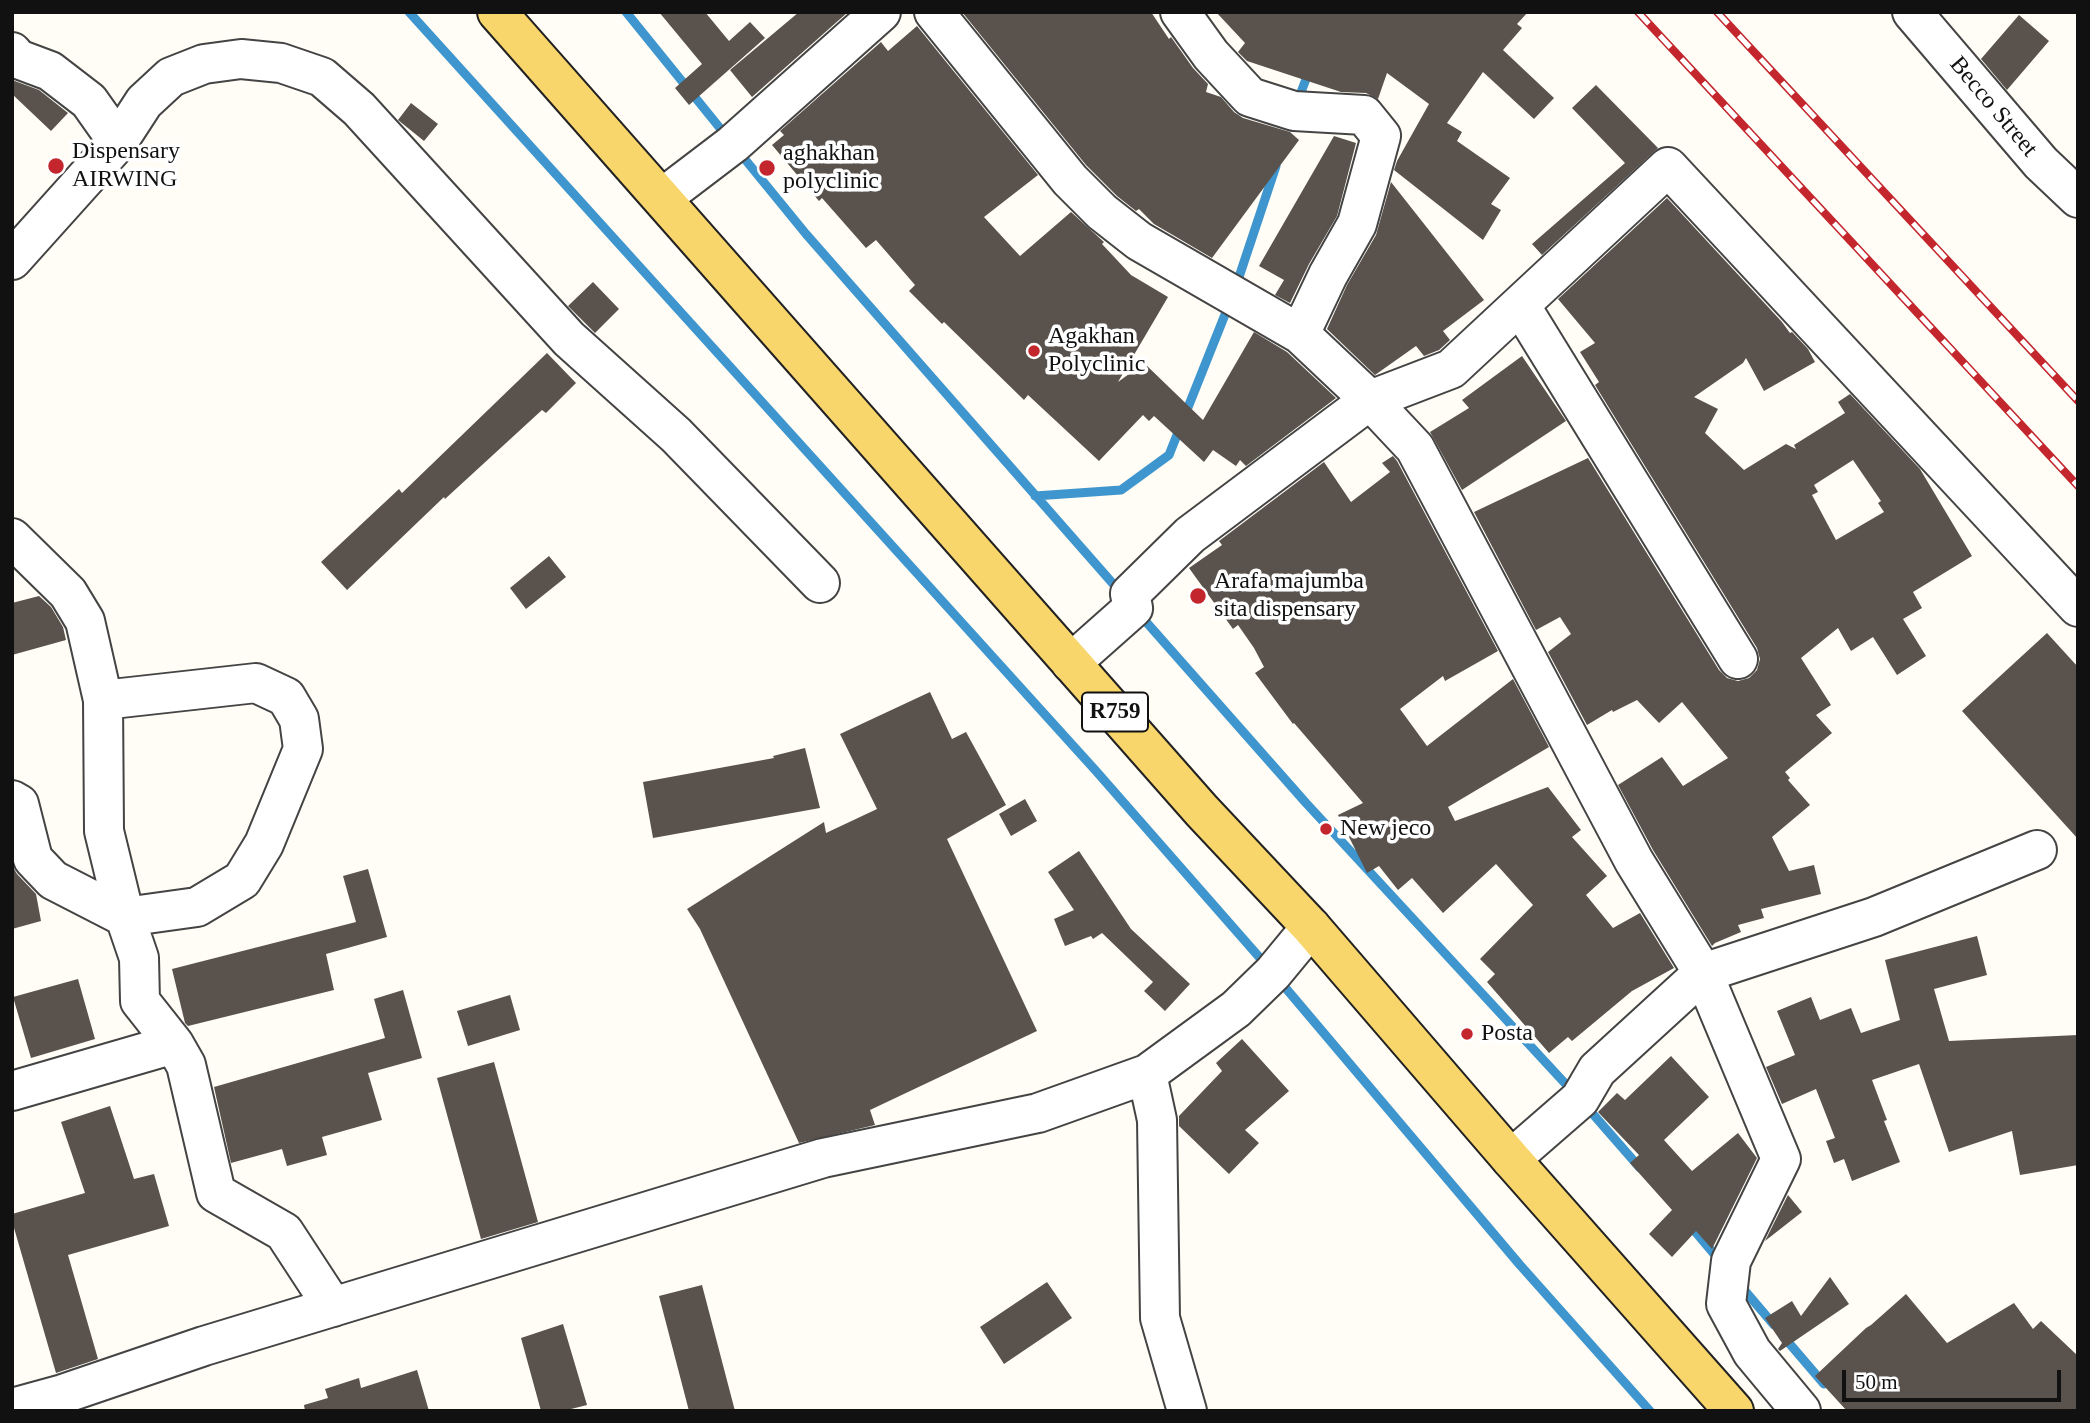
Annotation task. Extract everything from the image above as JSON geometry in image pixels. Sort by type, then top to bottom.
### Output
[{"type":"main road","name":"R759","points":[[497,12],[1202,811],[1311,928],[1734,1411]]},
{"type":"street","points":[[662,198],[733,144],[881,12]]},
{"type":"street","points":[[934,12],[1070,180],[1102,212],[1139,241],[1300,334],[1370,400],[1415,448],[1634,861],[1703,973],[1781,1159],[1731,1261],[1726,1304],[1752,1352],[1801,1411]]},
{"type":"street","points":[[1180,12],[1212,55],[1250,97],[1294,111],[1364,115],[1381,136],[1357,224],[1328,275],[1300,334]]},
{"type":"street","name":"Becco Street","points":[[1915,13],[2041,163],[2078,198]]},
{"type":"street","points":[[14,57],[50,71],[89,101],[118,142]]},
{"type":"street","points":[[12,260],[118,142],[144,102],[171,76],[204,64],[241,59],[281,63],[322,77],[359,109],[569,339],[676,435],[820,583]]},
{"type":"street","points":[[1071,663],[1133,608],[1130,594],[1190,535],[1370,400],[1451,369],[1668,167],[2078,607]]},
{"type":"street","points":[[1520,305],[1738,659]]},
{"type":"street","points":[[12,538],[68,593],[85,621],[103,700],[104,831],[125,917],[139,958],[140,1001],[174,1044],[186,1065],[216,1193],[284,1232],[333,1307]]},
{"type":"street","points":[[12,800],[19,804],[33,859],[53,880],[125,917],[197,907],[242,880],[264,844],[303,749],[299,719],[286,697],[256,683],[103,700]]},
{"type":"street","points":[[1511,1159],[1580,1099],[1597,1070],[1703,973],[1874,918],[2037,850]]},
{"type":"street","points":[[12,1408],[65,1403],[204,1346],[823,1158],[1038,1113],[1147,1074],[1236,1009],[1273,973],[1311,928]]},
{"type":"street","points":[[12,1091],[174,1044]]},
{"type":"street","points":[[1147,1074],[1157,1120],[1160,1318],[1187,1411]]},
{"type":"building","points":[[659,12],[705,12],[729,41],[750,22],[765,38],[689,105],[675,88],[702,64]]},
{"type":"building","points":[[799,12],[848,12],[752,97],[730,70]]},
{"type":"building","points":[[962,12],[1151,12],[1169,39],[1171,37],[1208,84],[1206,92],[1221,97],[1243,118],[1290,132],[1299,140],[1212,258],[1154,224],[1139,209],[1136,211],[1117,196],[1086,165]]},
{"type":"building","points":[[1216,12],[1528,12],[1517,24],[1522,28],[1503,50],[1554,98],[1534,119],[1483,72],[1447,123],[1462,132],[1457,141],[1510,178],[1491,204],[1501,210],[1483,240],[1394,170],[1429,104],[1387,73],[1378,99],[1366,93],[1341,92],[1247,61],[1238,52],[1245,43]]},
{"type":"building","points":[[2019,15],[2049,41],[2007,90],[1981,59]]},
{"type":"building","points":[[917,26],[1038,175],[984,217],[1020,256],[1071,212],[1104,242],[1102,244],[1131,275],[1168,297],[1118,382],[1144,363],[1203,420],[1254,332],[1287,352],[1336,398],[1246,466],[1240,460],[1236,466],[1213,450],[1204,462],[1154,416],[1149,421],[1143,415],[1099,461],[1028,395],[1024,400],[909,291],[915,285],[876,240],[866,248],[822,198],[819,201],[772,145],[784,135],[780,131],[881,42],[888,51]]},
{"type":"building","points":[[12,80],[39,90],[68,113],[51,131],[12,94]]},
{"type":"building","points":[[1596,85],[1658,148],[1542,255],[1532,244],[1625,163],[1572,108]]},
{"type":"building","points":[[411,103],[438,124],[424,141],[398,120]]},
{"type":"building","points":[[1334,136],[1356,143],[1337,216],[1290,303],[1275,295],[1284,280],[1259,266]]},
{"type":"building","points":[[1391,182],[1484,300],[1443,331],[1450,340],[1439,350],[1424,356],[1416,346],[1375,375],[1327,329],[1347,285],[1376,235]]},
{"type":"building","points":[[1667,198],[1790,333],[1808,349],[1815,362],[1764,391],[1746,358],[1743,363],[1694,397],[1718,409],[1705,433],[1744,470],[1786,444],[1796,449],[1794,445],[1845,413],[1838,402],[1850,394],[1920,469],[1972,556],[1913,592],[1922,608],[1903,619],[1926,656],[1897,675],[1873,637],[1851,651],[1838,628],[1801,658],[1831,705],[1816,715],[1832,733],[1785,772],[1790,778],[1788,780],[1810,805],[1772,837],[1789,871],[1814,865],[1821,894],[1761,909],[1764,918],[1738,925],[1741,932],[1712,946],[1653,850],[1618,785],[1662,757],[1683,786],[1728,758],[1682,702],[1659,723],[1637,700],[1613,712],[1612,710],[1587,725],[1548,652],[1571,634],[1560,617],[1536,630],[1474,512],[1588,458],[1719,670],[1727,678],[1738,681],[1749,678],[1757,670],[1760,659],[1757,648],[1595,385],[1599,382],[1580,352],[1595,343],[1558,299]],"holes":[[[1853,460],[1881,501],[1878,503],[1884,512],[1836,540],[1812,495],[1818,492],[1814,485]]]},
{"type":"building","points":[[593,282],[619,309],[595,333],[568,306]]},
{"type":"building","points":[[547,353],[576,383],[546,413],[542,410],[445,499],[444,497],[347,590],[321,562],[399,489],[402,493]]},
{"type":"building","points":[[1522,356],[1566,421],[1462,490],[1430,432],[1469,408],[1462,400]]},
{"type":"building","points":[[1393,456],[1498,651],[1445,681],[1443,676],[1400,709],[1427,746],[1513,679],[1549,747],[1448,807],[1455,821],[1548,787],[1581,830],[1572,837],[1607,876],[1586,895],[1613,928],[1640,913],[1674,968],[1632,991],[1572,1041],[1568,1037],[1549,1053],[1487,982],[1495,974],[1480,959],[1533,905],[1496,864],[1443,913],[1412,878],[1398,890],[1379,866],[1367,873],[1338,815],[1363,803],[1293,724],[1255,673],[1264,667],[1254,648],[1238,625],[1233,629],[1189,568],[1222,545],[1219,541],[1324,462],[1351,502],[1390,472],[1382,463]]},
{"type":"building","points":[[549,556],[566,577],[526,609],[510,588]]},
{"type":"building","points":[[39,596],[51,607],[63,627],[66,640],[12,655],[12,603]]},
{"type":"building","points":[[2047,633],[2078,667],[2078,839],[1962,711]]},
{"type":"building","points":[[930,692],[952,739],[966,732],[1006,805],[947,839],[1037,1031],[870,1110],[875,1125],[799,1143],[700,929],[687,909],[824,822],[826,833],[877,809],[840,734]]},
{"type":"building","points":[[805,748],[820,808],[653,838],[643,782],[774,758],[773,756]]},
{"type":"building","points":[[1025,799],[1037,821],[1011,836],[999,814]]},
{"type":"building","points":[[1079,851],[1131,929],[1190,984],[1165,1011],[1144,991],[1153,982],[1102,933],[1093,939],[1091,936],[1065,946],[1054,919],[1074,910],[1048,872]]},
{"type":"building","points":[[12,865],[36,894],[41,921],[12,929]]},
{"type":"building","points":[[368,869],[387,937],[326,954],[334,990],[188,1026],[185,1023],[172,969],[356,922],[343,876]]},
{"type":"building","points":[[1977,936],[1987,975],[1934,989],[1949,1041],[2078,1035],[2078,1165],[2020,1175],[2012,1131],[1949,1152],[1919,1064],[1872,1080],[1900,1162],[1852,1181],[1844,1159],[1834,1163],[1826,1141],[1835,1138],[1816,1089],[1782,1104],[1766,1067],[1795,1055],[1777,1011],[1811,997],[1820,1020],[1851,1008],[1861,1033],[1900,1020],[1885,960]]},
{"type":"building","points":[[78,979],[95,1039],[31,1058],[13,997]]},
{"type":"building","points":[[403,990],[422,1058],[368,1073],[382,1120],[322,1137],[327,1155],[287,1166],[282,1149],[231,1163],[214,1087],[385,1038],[374,999]]},
{"type":"building","points":[[510,995],[520,1030],[468,1046],[457,1011]]},
{"type":"building","points":[[1242,1039],[1289,1091],[1245,1130],[1259,1143],[1229,1174],[1179,1126],[1179,1116],[1222,1071],[1216,1063]]},
{"type":"building","points":[[1671,1056],[1709,1097],[1664,1140],[1692,1171],[1738,1133],[1757,1158],[1712,1249],[1696,1231],[1672,1257],[1649,1234],[1672,1210],[1630,1163],[1639,1155],[1598,1112],[1617,1093],[1625,1100]]},
{"type":"building","points":[[494,1062],[538,1222],[481,1239],[437,1078]]},
{"type":"building","points":[[110,1106],[134,1179],[154,1174],[169,1226],[68,1255],[98,1359],[56,1373],[12,1214],[85,1193],[61,1122]]},
{"type":"building","points":[[1788,1195],[1802,1212],[1765,1241]]},
{"type":"building","points":[[1830,1277],[1849,1304],[1780,1351],[1778,1349],[1782,1343],[1765,1318],[1792,1301],[1801,1316]]},
{"type":"building","points":[[1047,1282],[1072,1318],[1004,1364],[980,1327]]},
{"type":"building","points":[[702,1285],[735,1411],[689,1411],[659,1296]]},
{"type":"building","points":[[1906,1294],[1947,1343],[2014,1303],[2033,1329],[2041,1321],[2078,1356],[2078,1411],[1847,1411],[1815,1376]]},
{"type":"building","points":[[563,1324],[587,1405],[563,1411],[541,1411],[521,1338]]},
{"type":"building","points":[[417,1370],[429,1411],[305,1411],[304,1405],[328,1398],[325,1389],[359,1378],[361,1388]]},
{"type":"waterway","points":[[409,12],[1096,771],[1267,966]]},
{"type":"waterway","points":[[626,12],[728,138]]},
{"type":"waterway","points":[[1297,103],[1309,71]]},
{"type":"waterway","points":[[739,152],[806,234],[1122,594]]},
{"type":"waterway","points":[[1236,286],[1276,166]]},
{"type":"waterway","points":[[1035,496],[1121,490],[1169,455],[1230,302]]},
{"type":"waterway","points":[[1140,615],[1306,803],[1573,1092]]},
{"type":"waterway","points":[[1278,979],[1520,1265],[1650,1411]]},
{"type":"waterway","points":[[1585,1105],[1640,1168]]},
{"type":"waterway","points":[[1688,1223],[1720,1261]]},
{"type":"waterway","points":[[1740,1285],[1774,1325]]},
{"type":"waterway","points":[[1783,1336],[1824,1384]]},
{"type":"railway","points":[[1638,12],[2078,486]]},
{"type":"railway","points":[[1717,12],[2078,401]]},
{"type":"place","name":"Dispensary AIRWING","points":[[56,166]]},
{"type":"place","name":"aghakhan polyclinic","points":[[767,168]]},
{"type":"place","name":"Agakhan Polyclinic","points":[[1034,351]]},
{"type":"place","name":"Arafa majumba sita dispensary","points":[[1198,596]]},
{"type":"place","name":"New jeco","points":[[1326,829]]},
{"type":"place","name":"Posta","points":[[1467,1034]]}]
